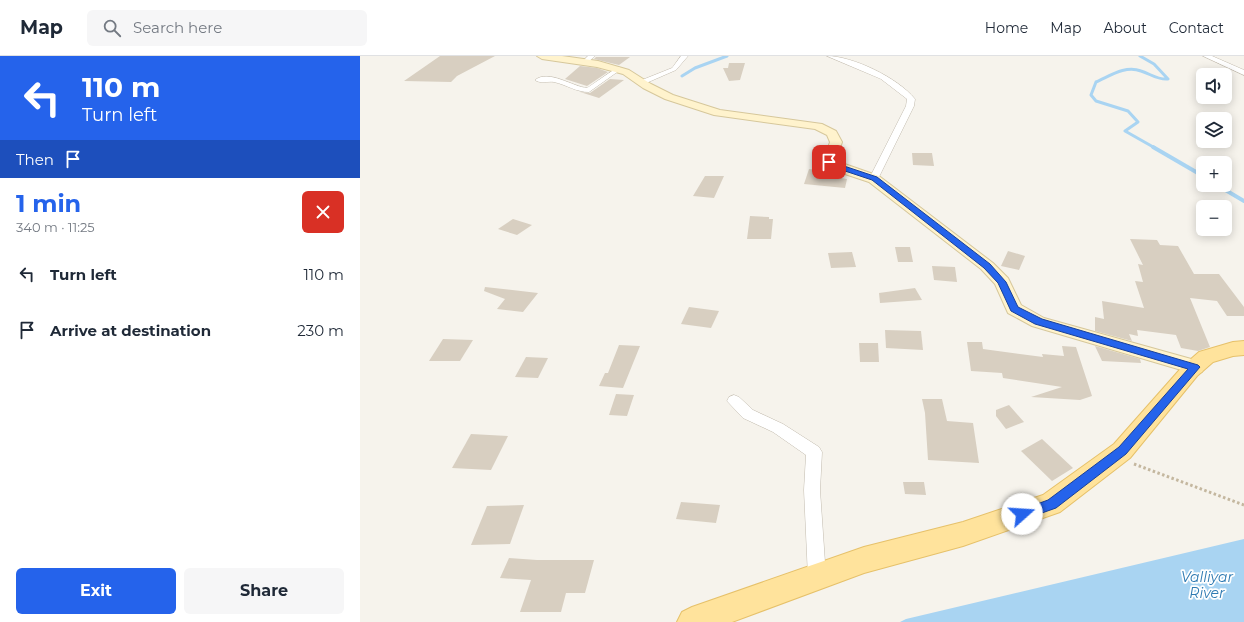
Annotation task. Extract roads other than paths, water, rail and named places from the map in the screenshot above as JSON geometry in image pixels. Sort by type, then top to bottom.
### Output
[{"type":"main road","points":[[542,56],[589,59],[632,74],[641,82],[669,97],[718,113],[818,126],[832,133],[836,142],[829,162],[838,167],[874,179],[987,266],[1002,282],[1014,309],[1038,322],[1195,367]]},
{"type":"main road","points":[[692,622],[864,560],[963,534],[1052,504],[1122,450],[1195,367],[1206,357],[1233,349],[1244,348]]},
{"type":"street","points":[[641,82],[674,69],[685,56]]},
{"type":"street","points":[[830,56],[861,67],[889,81],[911,99],[910,106],[874,179]]},
{"type":"street","points":[[1206,56],[1244,73]]},
{"type":"street","points":[[538,80],[558,81],[574,88],[589,90],[618,69]]},
{"type":"street","points":[[734,401],[748,414],[778,428],[814,452],[812,490],[817,576]]},
{"type":"water","name":"Valliyar River","points":[[1244,539],[1244,622],[900,622],[906,619]]},
{"type":"waterway","points":[[682,76],[695,68],[727,56]]},
{"type":"waterway","points":[[1140,56],[1154,64],[1168,79],[1157,78],[1145,72],[1129,69],[1123,70],[1096,82],[1091,95],[1096,101],[1128,111],[1138,122],[1125,131],[1155,148]]},
{"type":"waterway","points":[[1153,147],[1196,172]]},
{"type":"waterway","points":[[1229,192],[1244,201]]}]
